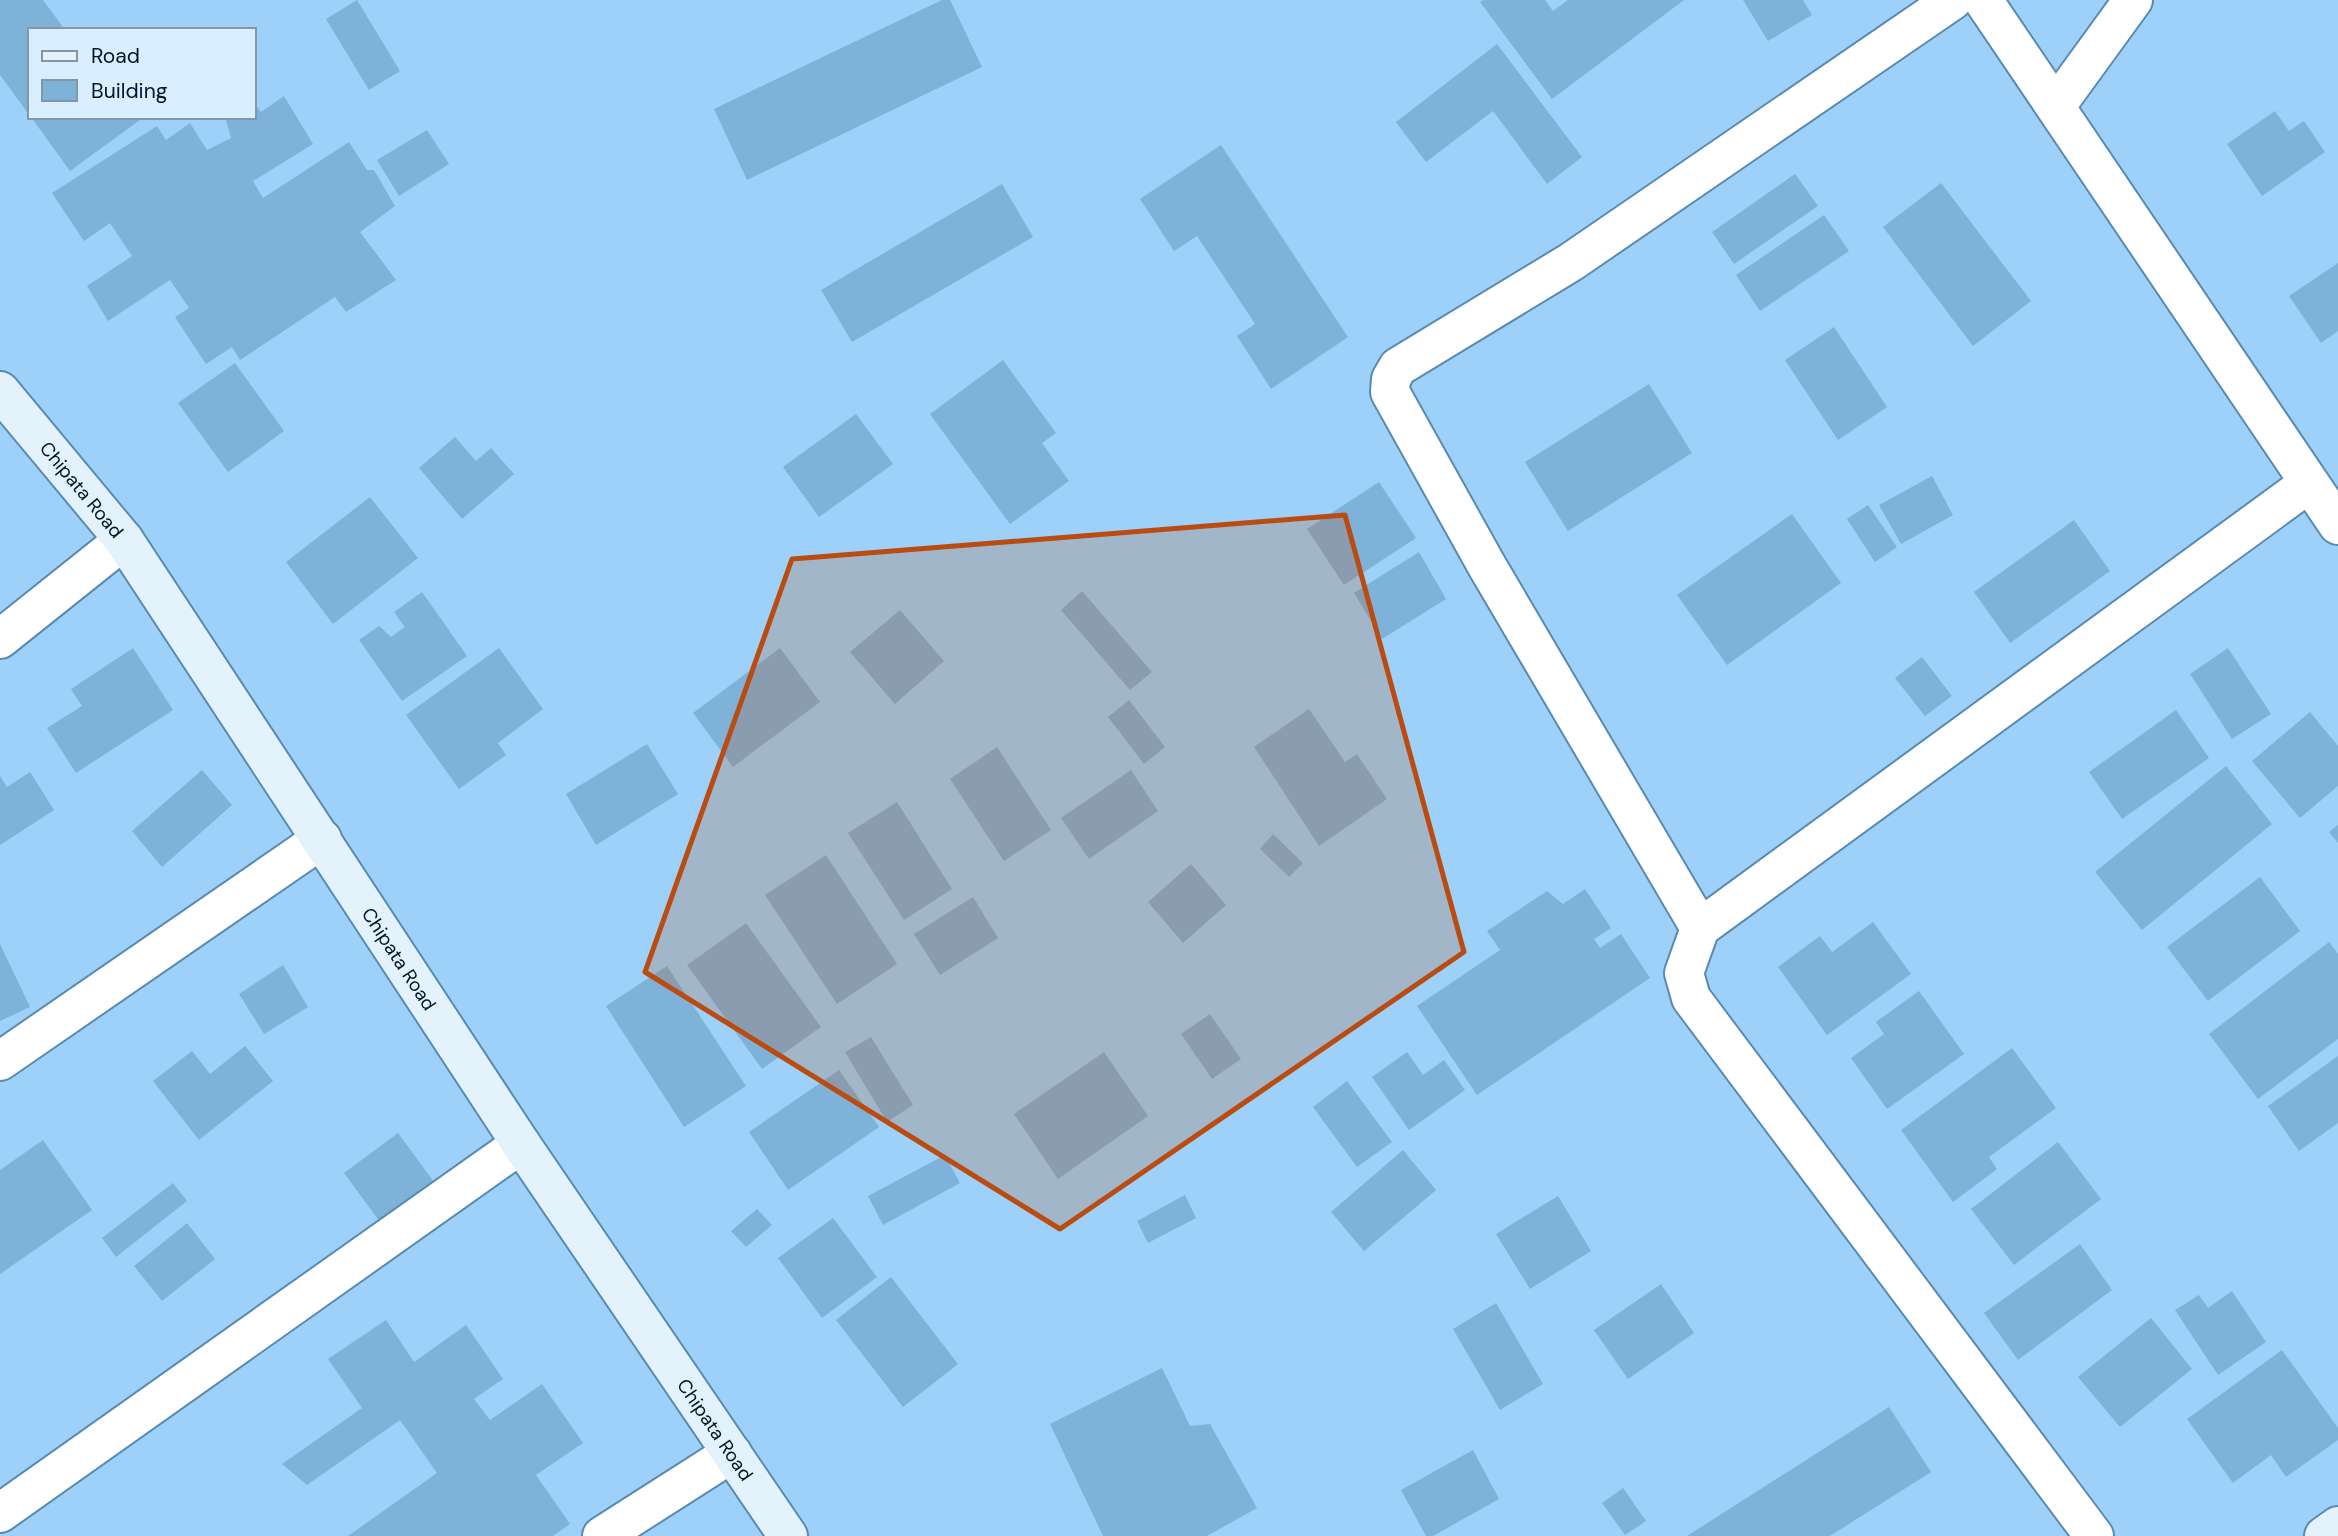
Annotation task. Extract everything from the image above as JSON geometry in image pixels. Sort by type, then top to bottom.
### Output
[{"type":"street","points":[[1700,928],[1487,566],[1400,412],[1390,392],[1391,379],[1398,367],[1571,262],[1954,0]]},
{"type":"street","points":[[1983,0],[2338,525]]},
{"type":"street","points":[[2056,106],[2133,0]]},
{"type":"street","name":"Chipata Road","points":[[0,391],[124,540],[521,1144],[788,1536]]},
{"type":"street","points":[[2094,1536],[1691,998],[1684,973],[1700,928],[2308,484]]},
{"type":"street","points":[[0,639],[124,540]]},
{"type":"street","points":[[0,1060],[322,839]]},
{"type":"street","points":[[0,1513],[521,1144]]},
{"type":"street","points":[[602,1536],[732,1453]]},
{"type":"street","points":[[2324,1536],[2338,1526]]},
{"type":"highlighted area","points":[[1345,515],[1464,952],[1060,1229],[645,972],[792,559]]},
{"type":"building","points":[[0,0],[43,0],[64,28],[28,28],[28,113],[0,75]]},
{"type":"building","points":[[357,0],[400,71],[369,90],[326,19]]},
{"type":"building","points":[[942,0],[950,0],[982,67],[747,180],[714,109]]},
{"type":"building","points":[[1545,0],[1553,11],[1568,0],[1684,0],[1552,99],[1480,2]]},
{"type":"building","points":[[1743,0],[1803,0],[1812,15],[1768,41]]},
{"type":"building","points":[[1497,44],[1582,157],[1547,184],[1493,111],[1426,162],[1396,122]]},
{"type":"building","points":[[284,96],[313,144],[253,181],[263,198],[349,142],[367,170],[374,170],[395,206],[360,232],[396,280],[346,312],[335,297],[240,360],[232,347],[206,364],[175,317],[189,308],[170,280],[108,321],[87,286],[132,256],[110,223],[84,241],[52,193],[157,126],[166,140],[190,123],[207,150],[231,138],[226,119],[256,119],[256,105],[261,112]]},
{"type":"building","points":[[2275,111],[2289,131],[2304,121],[2325,152],[2262,196],[2227,144]]},
{"type":"building","points":[[32,119],[141,119],[70,171]]},
{"type":"building","points":[[427,130],[449,164],[399,196],[377,160]]},
{"type":"building","points":[[1221,145],[1348,337],[1271,389],[1237,336],[1255,324],[1197,236],[1174,251],[1140,199]]},
{"type":"building","points":[[1795,174],[1818,206],[1734,264],[1712,232]]},
{"type":"building","points":[[1941,183],[2031,301],[1973,346],[1883,227]]},
{"type":"building","points":[[1002,184],[1033,237],[852,342],[821,290]]},
{"type":"building","points":[[1824,215],[1849,251],[1760,311],[1736,275]]},
{"type":"building","points":[[2338,263],[2338,331],[2321,343],[2289,296]]},
{"type":"building","points":[[1834,327],[1887,407],[1838,440],[1785,360]]},
{"type":"building","points":[[1003,360],[1056,433],[1042,443],[1069,481],[1010,524],[930,414]]},
{"type":"building","points":[[235,363],[284,431],[228,472],[178,403]]},
{"type":"building","points":[[1649,384],[1692,453],[1568,531],[1525,462]]},
{"type":"building","points":[[856,414],[893,464],[819,517],[783,467]]},
{"type":"building","points":[[455,437],[476,461],[491,448],[514,474],[462,519],[419,468]]},
{"type":"building","points":[[1932,476],[1953,515],[1901,544],[1879,505]]},
{"type":"building","points":[[1379,482],[1416,538],[1344,585],[1307,529]]},
{"type":"building","points":[[370,497],[418,558],[333,624],[286,562]]},
{"type":"building","points":[[1868,505],[1897,547],[1875,562],[1847,519]]},
{"type":"building","points":[[1792,514],[1841,583],[1727,665],[1677,595]]},
{"type":"building","points":[[2074,520],[2110,571],[2010,643],[1974,592]]},
{"type":"building","points":[[1419,552],[1446,599],[1382,639],[1354,593]]},
{"type":"building","points":[[1082,591],[1152,672],[1130,690],[1061,610]]},
{"type":"building","points":[[422,592],[467,656],[402,701],[359,640],[379,626],[391,637],[405,627],[394,612]]},
{"type":"building","points":[[900,610],[944,661],[895,704],[850,652]]},
{"type":"building","points":[[133,648],[173,710],[76,773],[47,728],[82,706],[71,689]]},
{"type":"building","points":[[499,648],[543,709],[498,743],[506,755],[459,789],[406,715]]},
{"type":"building","points":[[780,648],[820,702],[733,767],[693,713]]},
{"type":"building","points":[[2228,648],[2271,714],[2232,739],[2190,674]]},
{"type":"building","points":[[1922,657],[1952,696],[1925,716],[1895,678]]},
{"type":"building","points":[[1129,700],[1165,747],[1144,764],[1108,717]]},
{"type":"building","points":[[1309,709],[1345,762],[1357,754],[1387,799],[1319,846],[1254,747]]},
{"type":"building","points":[[2176,710],[2209,758],[2122,819],[2089,772]]},
{"type":"building","points":[[2310,712],[2338,746],[2338,786],[2300,818],[2252,761]]},
{"type":"building","points":[[647,744],[678,794],[596,845],[566,794]]},
{"type":"building","points":[[997,747],[1051,830],[1004,861],[950,779]]},
{"type":"building","points":[[2226,766],[2272,824],[2142,930],[2095,872]]},
{"type":"building","points":[[202,770],[232,805],[162,867],[132,831]]},
{"type":"building","points":[[1131,770],[1158,811],[1089,859],[1061,818]]},
{"type":"building","points":[[30,772],[54,810],[0,845],[0,776],[7,787]]},
{"type":"building","points":[[897,802],[952,889],[904,920],[848,833]]},
{"type":"building","points":[[2338,825],[2338,843],[2329,832]]},
{"type":"building","points":[[1273,834],[1303,863],[1289,877],[1260,849]]},
{"type":"building","points":[[826,855],[897,964],[837,1004],[765,895]]},
{"type":"building","points":[[1191,864],[1226,905],[1183,943],[1148,902]]},
{"type":"building","points":[[2260,877],[2300,931],[2208,1001],[2167,947]]},
{"type":"building","points":[[1585,889],[1611,928],[1594,939],[1600,948],[1621,934],[1650,978],[1477,1095],[1417,1006],[1500,950],[1487,931],[1547,891],[1563,904]]},
{"type":"building","points":[[973,897],[998,938],[940,975],[914,934]]},
{"type":"building","points":[[1873,922],[1911,974],[1827,1035],[1778,967],[1820,936],[1832,952]]},
{"type":"building","points":[[746,923],[821,1027],[762,1069],[687,965]]},
{"type":"building","points":[[2329,942],[2338,954],[2338,1039],[2258,1099],[2209,1034]]},
{"type":"building","points":[[0,944],[30,1007],[0,1021]]},
{"type":"building","points":[[283,965],[308,1007],[264,1034],[239,994]]},
{"type":"building","points":[[667,966],[746,1086],[684,1127],[606,1006]]},
{"type":"building","points":[[1919,991],[1964,1054],[1887,1109],[1851,1058],[1884,1034],[1876,1022]]},
{"type":"building","points":[[1210,1014],[1241,1059],[1212,1079],[1181,1034]]},
{"type":"building","points":[[871,1037],[913,1105],[887,1122],[845,1052]]},
{"type":"building","points":[[245,1046],[273,1081],[199,1140],[153,1081],[192,1051],[210,1074]]},
{"type":"building","points":[[2012,1048],[2056,1108],[1989,1157],[1997,1169],[1953,1202],[1901,1130]]},
{"type":"building","points":[[1104,1052],[1148,1116],[1058,1179],[1014,1114]]},
{"type":"building","points":[[1407,1052],[1423,1075],[1444,1060],[1465,1090],[1409,1130],[1372,1077]]},
{"type":"building","points":[[2338,1056],[2338,1123],[2299,1151],[2268,1106]]},
{"type":"building","points":[[839,1070],[879,1127],[788,1190],[749,1132]]},
{"type":"building","points":[[1347,1081],[1392,1142],[1357,1167],[1313,1107]]},
{"type":"building","points":[[398,1133],[434,1182],[380,1222],[344,1173]]},
{"type":"building","points":[[43,1140],[92,1210],[0,1274],[0,1170]]},
{"type":"building","points":[[2058,1142],[2101,1199],[2014,1265],[1971,1209]]},
{"type":"building","points":[[1403,1150],[1436,1190],[1364,1251],[1331,1212]]},
{"type":"building","points":[[945,1155],[960,1183],[883,1225],[868,1196]]},
{"type":"building","points":[[173,1183],[187,1201],[116,1257],[102,1238]]},
{"type":"building","points":[[1185,1195],[1196,1218],[1148,1243],[1137,1221]]},
{"type":"building","points":[[1558,1196],[1591,1251],[1530,1289],[1496,1234]]},
{"type":"building","points":[[757,1209],[772,1225],[746,1247],[731,1231]]},
{"type":"building","points":[[833,1218],[877,1277],[822,1318],[778,1258]]},
{"type":"building","points":[[187,1223],[215,1259],[162,1301],[134,1266]]},
{"type":"building","points":[[2080,1244],[2112,1290],[2018,1360],[1984,1313]]},
{"type":"building","points":[[891,1277],[958,1364],[903,1407],[836,1320]]},
{"type":"building","points":[[1661,1284],[1694,1333],[1628,1379],[1594,1330]]},
{"type":"building","points":[[2232,1291],[2266,1342],[2218,1375],[2175,1310],[2199,1295],[2208,1308]]},
{"type":"building","points":[[1496,1303],[1543,1384],[1500,1410],[1453,1329]]},
{"type":"building","points":[[2151,1318],[2192,1369],[2120,1427],[2078,1377]]},
{"type":"building","points":[[386,1320],[414,1362],[466,1325],[503,1379],[474,1399],[490,1420],[542,1384],[583,1443],[536,1475],[570,1524],[553,1536],[348,1536],[437,1473],[400,1420],[307,1485],[282,1464],[362,1408],[328,1359]]},
{"type":"building","points":[[2282,1350],[2338,1428],[2338,1440],[2286,1477],[2271,1455],[2233,1483],[2187,1419]]},
{"type":"building","points":[[1162,1368],[1190,1426],[1210,1424],[1257,1508],[1207,1536],[1103,1536],[1050,1424]]},
{"type":"building","points":[[1889,1407],[1931,1472],[1830,1536],[1687,1536]]},
{"type":"building","points":[[1473,1450],[1499,1499],[1433,1536],[1426,1536],[1401,1490]]},
{"type":"building","points":[[1623,1488],[1646,1521],[1625,1535],[1602,1503]]}]
